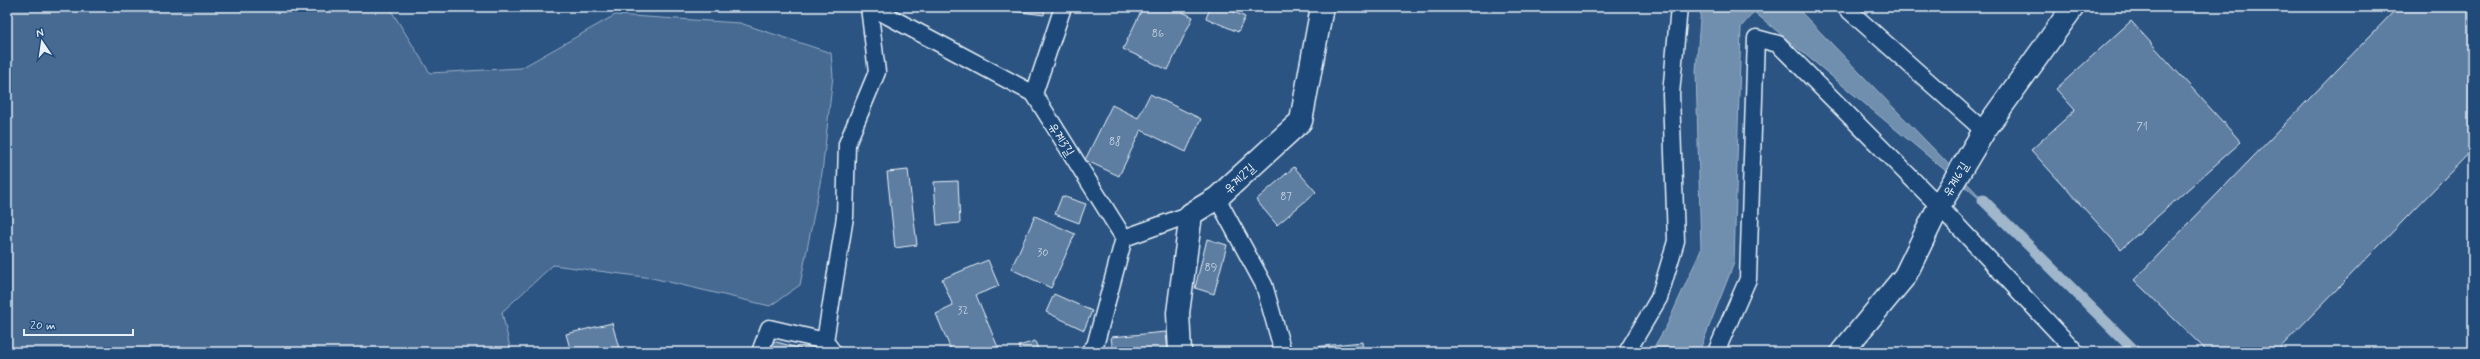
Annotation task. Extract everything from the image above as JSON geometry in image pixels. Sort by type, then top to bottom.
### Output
[{"type":"street","name":"유계2길","points":[[1191,214],[1217,198],[1301,121],[1322,7]]},
{"type":"street","name":"유계6길","points":[[1842,352],[1905,276],[1939,206],[1984,131],[2073,7]]},
{"type":"street","points":[[1180,352],[1178,313],[1191,214]]},
{"type":"lane","name":"유계3길","points":[[870,7],[1034,94],[1124,238]]},
{"type":"lane","points":[[760,352],[769,328],[829,347],[845,217],[847,144],[877,72],[870,7]]},
{"type":"lane","points":[[1034,94],[1063,7]]},
{"type":"lane","points":[[1627,352],[1659,298],[1676,242],[1671,94],[1679,7]]},
{"type":"lane","points":[[1845,7],[1984,131]]},
{"type":"lane","points":[[1716,352],[1748,279],[1756,38],[1778,44],[1939,206],[2076,352]]},
{"type":"lane","points":[[1217,198],[1264,285],[1283,352]]},
{"type":"lane","points":[[1089,352],[1095,346],[1124,238],[1191,214]]},
{"type":"shaded area","points":[[7,7],[389,7],[430,73],[521,68],[615,15],[740,23],[831,53],[833,76],[822,173],[800,285],[770,306],[652,278],[553,265],[502,312],[511,352],[7,352]]},
{"type":"shaded area","points":[[1701,7],[1796,7],[1993,210],[1754,12],[1741,27],[1734,263],[1699,352],[1651,352],[1667,325],[1701,250],[1696,71]]},
{"type":"building","points":[[999,7],[1045,7],[1044,15],[998,9]]},
{"type":"building","points":[[1143,7],[1172,7],[1193,17],[1168,70],[1123,49]]},
{"type":"building","points":[[1211,7],[1223,7],[1245,17],[1238,32],[1206,18]]},
{"type":"building","points":[[2398,7],[2473,7],[2473,149],[2276,352],[2208,352],[2134,280]]},
{"type":"building","points":[[2131,21],[2241,142],[2121,249],[2031,150],[2075,110],[2056,89]]},
{"type":"building","points":[[1150,94],[1201,119],[1186,152],[1141,130],[1119,176],[1085,160],[1112,105],[1138,118]]},
{"type":"building","points":[[1294,167],[1316,192],[1277,225],[1256,200]]},
{"type":"building","points":[[908,170],[917,245],[895,248],[887,172]]},
{"type":"building","points":[[958,181],[960,223],[937,225],[934,182]]},
{"type":"building","points":[[1062,196],[1086,204],[1079,223],[1055,214]]},
{"type":"building","points":[[1035,216],[1075,234],[1051,288],[1011,269]]},
{"type":"building","points":[[1207,239],[1227,245],[1214,294],[1195,288]]},
{"type":"building","points":[[988,260],[999,286],[976,295],[1000,352],[952,352],[936,314],[953,306],[942,279]]},
{"type":"building","points":[[1054,294],[1092,311],[1084,330],[1046,312]]},
{"type":"building","points":[[612,323],[620,352],[571,352],[566,334]]},
{"type":"building","points":[[1166,332],[1168,352],[1113,352],[1111,337]]},
{"type":"building","points":[[773,341],[812,352],[770,352]]},
{"type":"building","points":[[1035,341],[1039,352],[1021,352],[1019,346]]},
{"type":"building","points":[[1362,342],[1363,352],[1304,352],[1304,348]]},
{"type":"waterway","points":[[1983,200],[2136,352]]}]
